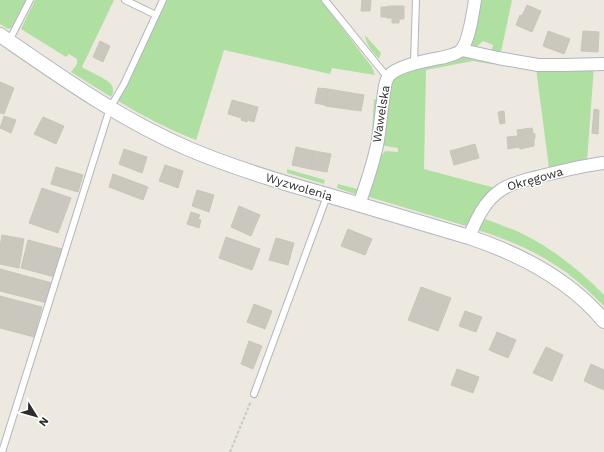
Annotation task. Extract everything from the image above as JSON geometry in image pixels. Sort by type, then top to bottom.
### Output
[{"type":"street","points":[[475,0],[469,30],[462,50],[538,65],[563,66],[604,64]]},
{"type":"street","name":"Wyzwolenia","points":[[4,38],[110,108],[149,130],[189,149],[253,173],[469,237],[498,248],[541,269],[573,291],[604,321]]},
{"type":"street","name":"Wawelska","points":[[359,205],[370,173],[378,141],[384,89],[388,78],[394,71],[414,63],[452,55],[462,50]]},
{"type":"street","name":"Okręgowa","points":[[469,237],[478,217],[494,195],[501,189],[509,185],[555,172],[586,165],[604,163]]},
{"type":"lane","points":[[4,38],[30,0]]},
{"type":"lane","points":[[125,0],[156,15]]},
{"type":"lane","points":[[2,452],[110,108],[124,84],[163,0]]},
{"type":"lane","points":[[325,0],[388,78]]},
{"type":"lane","points":[[414,63],[416,0]]},
{"type":"lane","points":[[254,394],[327,196]]},
{"type":"path","points":[[230,452],[254,394]]},
{"type":"green space","points":[[0,0],[27,0],[13,25],[8,29],[0,24]]},
{"type":"green space","points":[[35,0],[114,0],[82,67],[110,83],[113,90],[111,97],[71,72],[77,64],[77,59],[69,54],[66,57],[21,29]]},
{"type":"green space","points":[[167,0],[321,0],[372,67],[375,75],[332,68],[330,74],[224,50],[196,140],[156,122],[118,101]]},
{"type":"green space","points":[[477,0],[512,0],[501,52],[491,53],[493,45],[483,41],[474,49],[469,44]]},
{"type":"green space","points":[[365,35],[381,53],[379,59],[368,45]]},
{"type":"green space","points":[[463,54],[514,66],[473,61],[426,70],[424,169],[495,188],[466,226],[366,196],[378,154],[383,154],[385,151],[398,152],[398,148],[380,145],[387,90],[394,77],[401,72]]},
{"type":"green space","points":[[594,66],[587,161],[532,174],[531,171],[549,168],[536,68]]},
{"type":"green space","points":[[374,99],[379,101],[375,140],[358,195],[337,188],[338,184],[357,189],[371,150]]},
{"type":"green space","points":[[287,169],[325,180],[324,184],[287,173]]},
{"type":"green space","points":[[482,218],[523,234],[556,254],[586,277],[604,295],[604,306],[572,277],[546,259],[513,243],[478,230]]},
{"type":"building","points":[[362,0],[371,0],[370,11],[361,11]]},
{"type":"building","points":[[527,5],[541,11],[532,32],[516,25],[520,15],[522,16]]},
{"type":"building","points":[[404,6],[404,19],[399,19],[399,23],[392,23],[392,18],[381,17],[381,7]]},
{"type":"building","points":[[548,31],[570,39],[564,54],[543,46]]},
{"type":"building","points":[[583,31],[599,32],[598,52],[581,51]]},
{"type":"building","points":[[100,41],[110,46],[103,62],[93,57]]},
{"type":"building","points":[[0,82],[14,88],[4,114],[0,113]]},
{"type":"building","points":[[318,88],[328,89],[325,105],[315,103]]},
{"type":"building","points":[[328,89],[364,95],[361,111],[325,106]]},
{"type":"building","points":[[232,100],[258,107],[254,122],[247,120],[247,122],[241,120],[242,118],[228,114]]},
{"type":"building","points":[[594,109],[599,110],[598,134],[592,133]]},
{"type":"building","points":[[504,111],[505,123],[500,124],[498,112]]},
{"type":"building","points":[[4,116],[16,120],[11,133],[0,128]]},
{"type":"building","points":[[43,117],[64,126],[56,144],[34,134]]},
{"type":"building","points":[[532,128],[533,133],[535,134],[534,146],[520,149],[519,147],[508,149],[507,137],[518,136],[517,130]]},
{"type":"building","points":[[475,144],[479,158],[454,165],[450,151]]},
{"type":"building","points":[[296,147],[314,151],[310,169],[292,165]]},
{"type":"building","points":[[124,149],[147,157],[142,173],[119,164]]},
{"type":"building","points":[[314,151],[331,154],[327,172],[310,169]]},
{"type":"building","points":[[165,165],[183,171],[178,188],[159,181]]},
{"type":"building","points":[[56,167],[83,175],[78,192],[51,184]]},
{"type":"building","points":[[113,174],[148,187],[143,200],[109,187]]},
{"type":"building","points":[[42,188],[71,198],[58,233],[29,223]]},
{"type":"building","points":[[197,190],[214,195],[209,212],[192,206]]},
{"type":"building","points":[[239,206],[260,215],[251,236],[231,227]]},
{"type":"building","points":[[191,212],[200,215],[198,219],[201,220],[199,228],[187,224]]},
{"type":"building","points":[[348,229],[372,239],[365,255],[341,246]]},
{"type":"building","points":[[2,235],[24,239],[19,268],[0,264],[0,246]]},
{"type":"building","points":[[226,237],[260,249],[252,270],[219,258]]},
{"type":"building","points":[[276,238],[294,243],[288,265],[269,260]]},
{"type":"building","points":[[28,240],[62,249],[55,277],[21,268]]},
{"type":"building","points":[[0,269],[52,283],[47,303],[0,291]]},
{"type":"building","points":[[421,287],[451,298],[438,331],[408,320]]},
{"type":"building","points":[[0,296],[42,307],[34,337],[0,328]]},
{"type":"building","points":[[254,304],[272,311],[265,329],[247,322]]},
{"type":"building","points":[[465,311],[482,317],[476,332],[459,326]]},
{"type":"building","points":[[497,332],[516,340],[508,358],[489,350]]},
{"type":"building","points":[[249,341],[262,346],[253,369],[241,364]]},
{"type":"building","points":[[546,347],[563,355],[552,381],[533,373]]},
{"type":"building","points":[[591,364],[604,370],[604,390],[584,381]]},
{"type":"building","points":[[457,369],[479,377],[473,393],[451,385]]}]
